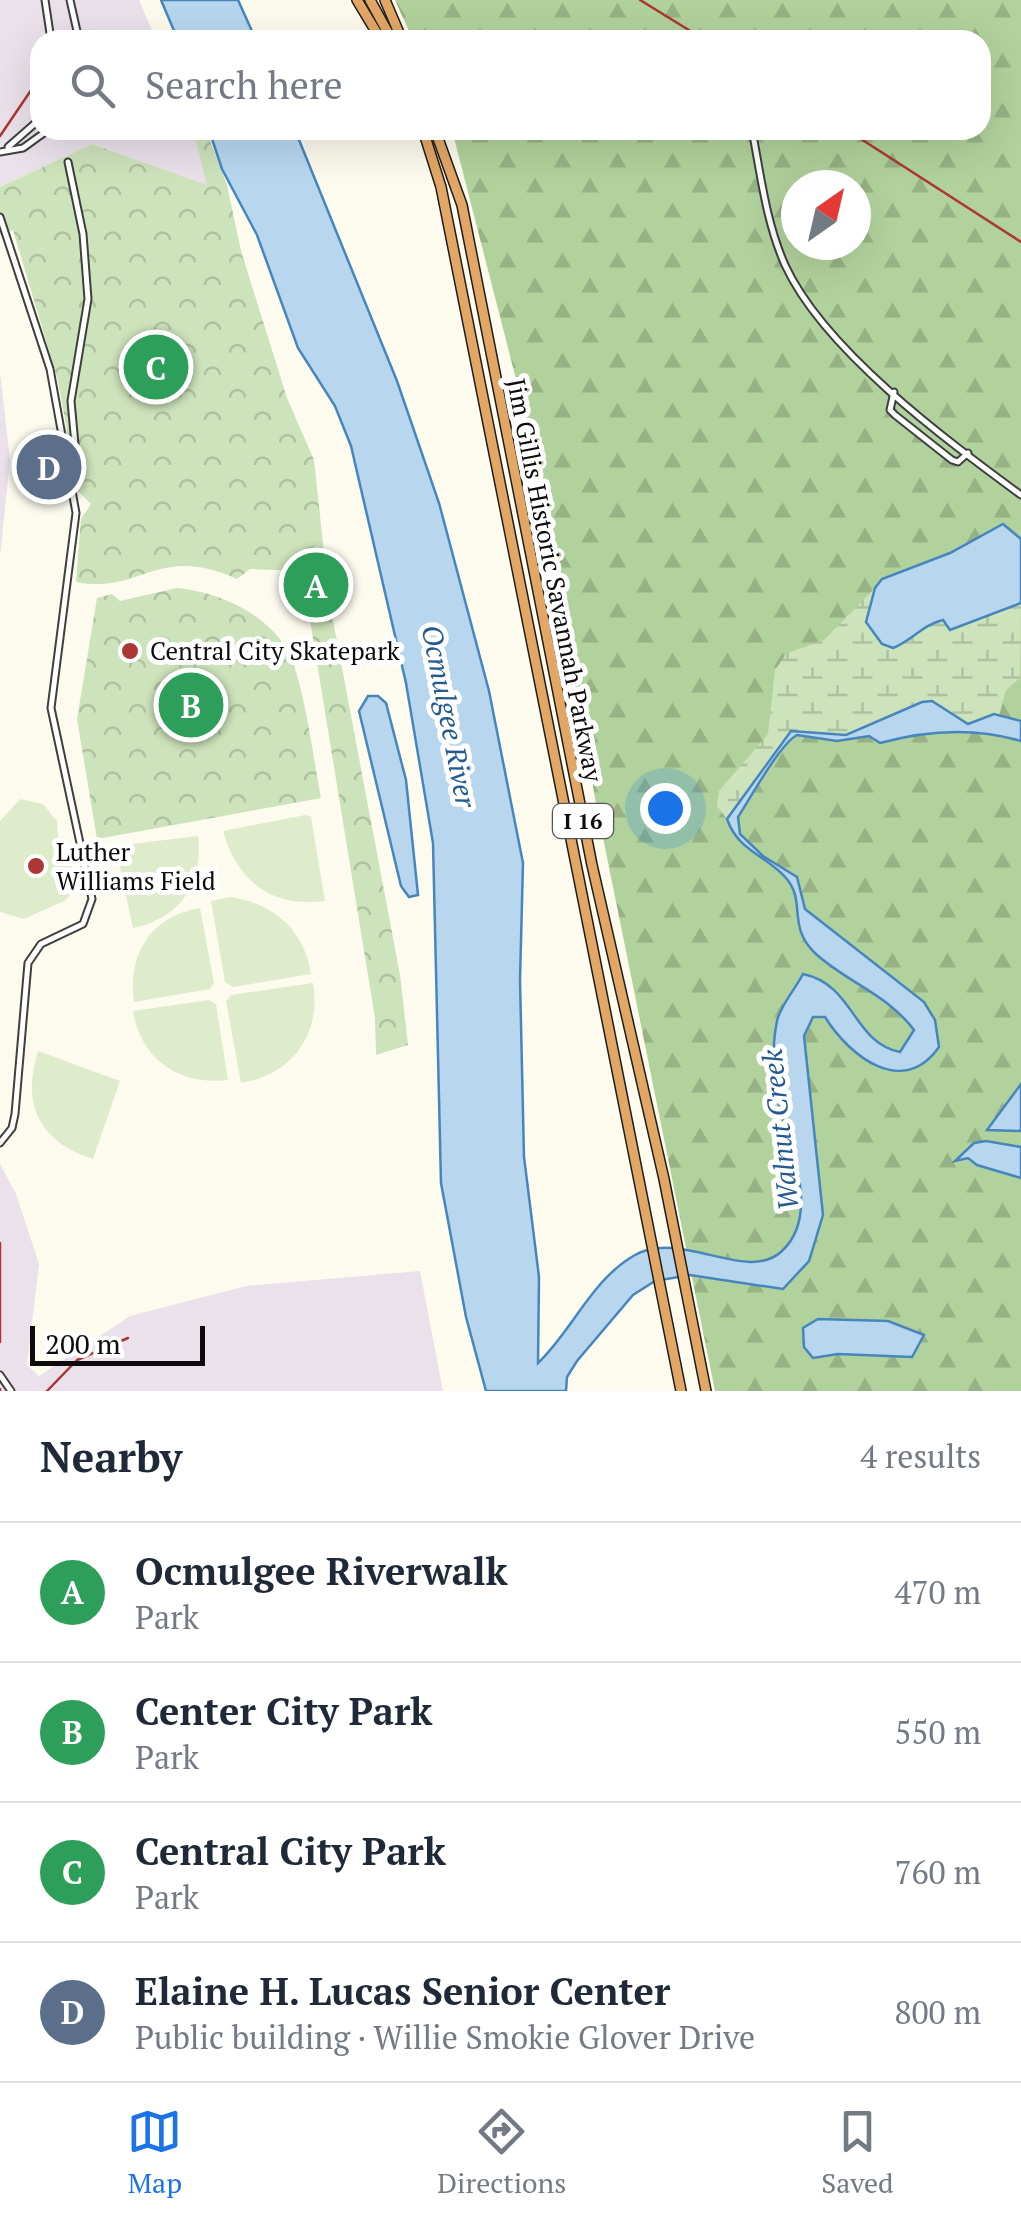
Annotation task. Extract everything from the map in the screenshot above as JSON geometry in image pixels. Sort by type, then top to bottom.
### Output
[{"type":"highway","points":[[357,0],[375,30]]},
{"type":"highway","points":[[370,0],[386,30]]},
{"type":"highway","points":[[384,0],[398,30]]},
{"type":"highway","name":"Jim Gillis Historic Savannah Parkway","points":[[426,140],[441,187],[681,1391]]},
{"type":"highway","name":"Jim Gillis Historic Savannah Parkway","points":[[439,140],[462,205],[588,847],[664,1179],[706,1391]]},
{"type":"street","points":[[45,0],[50,30]]},
{"type":"street","points":[[70,0],[76,30]]},
{"type":"street","points":[[3,151],[30,128]]},
{"type":"street","points":[[3,151],[22,148],[34,140]]},
{"type":"street","points":[[754,140],[770,221],[794,282],[834,339],[1021,495]]},
{"type":"street","points":[[68,162],[83,234],[88,299],[71,401],[78,477]]},
{"type":"street","points":[[0,217],[50,370],[76,514],[52,708],[92,899],[83,924],[41,944],[28,963],[15,1114],[8,1136],[0,1143]]},
{"type":"street","points":[[894,392],[890,410],[895,415],[952,460],[958,462],[968,452]]},
{"type":"street","points":[[0,1375],[10,1391]]},
{"type":"shaded area","points":[[0,0],[139,0],[152,30],[30,30],[30,140],[196,140],[208,186],[92,144],[0,187]]},
{"type":"shaded area","points":[[0,372],[10,460],[0,557]]},
{"type":"shaded area","points":[[0,1164],[16,1194],[39,1264],[27,1365],[39,1376],[130,1316],[246,1286],[420,1271],[443,1391],[0,1391]]},
{"type":"green space","points":[[395,0],[1021,0],[1021,1391],[715,1391],[595,798],[535,453],[455,140],[991,140],[991,30],[408,30]]},
{"type":"green space","points":[[196,140],[210,140],[227,185],[241,251],[287,398],[314,460],[329,599],[400,975],[408,1045],[376,1055],[375,1018],[302,571],[250,569],[237,579],[187,566],[118,582],[76,582],[81,519],[91,504],[78,491],[58,381],[13,230],[0,235],[0,187],[92,144],[207,185]]},
{"type":"green space","points":[[177,588],[237,605],[264,623],[285,646],[302,696],[321,798],[97,839],[77,719],[97,598],[112,594],[120,601]]},
{"type":"green space","points":[[875,588],[866,622],[882,644],[908,642],[931,622],[943,620],[951,630],[1021,603],[1020,678],[1006,690],[999,716],[968,724],[932,701],[846,735],[791,731],[727,819],[717,806],[719,791],[768,734],[775,670],[787,653],[824,640]]},
{"type":"green space","name":"Luther Williams Field","points":[[20,799],[43,804],[57,821],[59,851],[83,882],[64,901],[24,919],[0,912],[0,821]]},
{"type":"green space","points":[[311,817],[325,901],[288,900],[259,887],[237,864],[223,831]]},
{"type":"green space","points":[[198,836],[197,869],[185,896],[164,916],[133,928],[117,853],[123,845]]},
{"type":"green space","points":[[231,897],[261,906],[284,921],[302,944],[311,974],[233,987],[225,982],[211,901]]},
{"type":"green space","points":[[200,908],[214,983],[210,989],[134,1002],[134,968],[146,940],[168,919]]},
{"type":"green space","points":[[313,983],[313,1019],[299,1050],[275,1071],[241,1083],[226,1001],[231,995]]},
{"type":"green space","points":[[209,1000],[216,1004],[228,1080],[194,1079],[166,1066],[144,1043],[133,1011]]},
{"type":"green space","points":[[38,1051],[120,1081],[93,1159],[59,1142],[39,1118],[32,1088]]},
{"type":"water","points":[[161,0],[238,0],[252,30],[174,30]]},
{"type":"water","name":"Ocmulgee River","points":[[212,140],[299,140],[397,381],[439,503],[489,691],[523,863],[520,980],[524,1157],[539,1277],[538,1363],[594,1291],[635,1255],[673,1248],[732,1260],[768,1260],[794,1236],[800,1219],[799,1180],[777,1095],[774,1052],[779,1015],[803,974],[833,989],[862,1026],[884,1046],[900,1052],[914,1030],[892,1007],[841,973],[807,944],[792,887],[778,870],[745,846],[727,819],[791,731],[846,735],[932,701],[968,724],[994,714],[1021,721],[1021,741],[968,732],[915,735],[880,743],[869,736],[837,741],[797,735],[774,760],[738,817],[740,834],[763,856],[797,877],[805,909],[924,1002],[935,1020],[939,1047],[925,1062],[910,1069],[894,1070],[863,1058],[825,1017],[813,1017],[804,1036],[823,1215],[809,1261],[783,1289],[690,1275],[655,1281],[633,1295],[577,1361],[567,1377],[566,1391],[486,1391],[466,1317],[441,1183],[433,843],[406,683],[351,446],[335,406],[298,348],[257,235],[222,169]]},
{"type":"water","points":[[1003,524],[1021,539],[1021,603],[950,630],[943,620],[936,622],[893,648],[882,644],[866,622],[875,588],[882,579],[950,553]]},
{"type":"water","points":[[368,696],[378,696],[386,703],[406,780],[418,895],[409,897],[401,886],[359,711]]},
{"type":"water","points":[[1021,1084],[1021,1131],[987,1130]]},
{"type":"water","points":[[986,1141],[1021,1147],[1021,1178],[977,1165],[968,1158],[955,1161],[974,1143]]},
{"type":"water","points":[[818,1319],[888,1321],[924,1335],[912,1357],[838,1354],[813,1358],[804,1347],[803,1328]]},
{"type":"railway","points":[[640,0],[689,30]]},
{"type":"railway","points":[[0,136],[30,92]]},
{"type":"railway","points":[[863,140],[1021,242]]},
{"type":"railway","points":[[0,1243],[0,1342]]},
{"type":"railway","points":[[47,1391],[77,1360],[128,1338]]},
{"type":"place","name":"Central City Park","points":[[156,367]]},
{"type":"place","name":"Elaine H. Lucas Senior Center","points":[[49,467]]},
{"type":"place","name":"Ocmulgee Riverwalk","points":[[316,585]]},
{"type":"place","name":"Central City Skatepark","points":[[130,651]]},
{"type":"place","name":"Center City Park","points":[[191,705]]},
{"type":"place","name":"Luther Williams Field","points":[[36,866]]},
{"type":"water label","name":"Walnut Creek","points":[[780,1130]]}]
